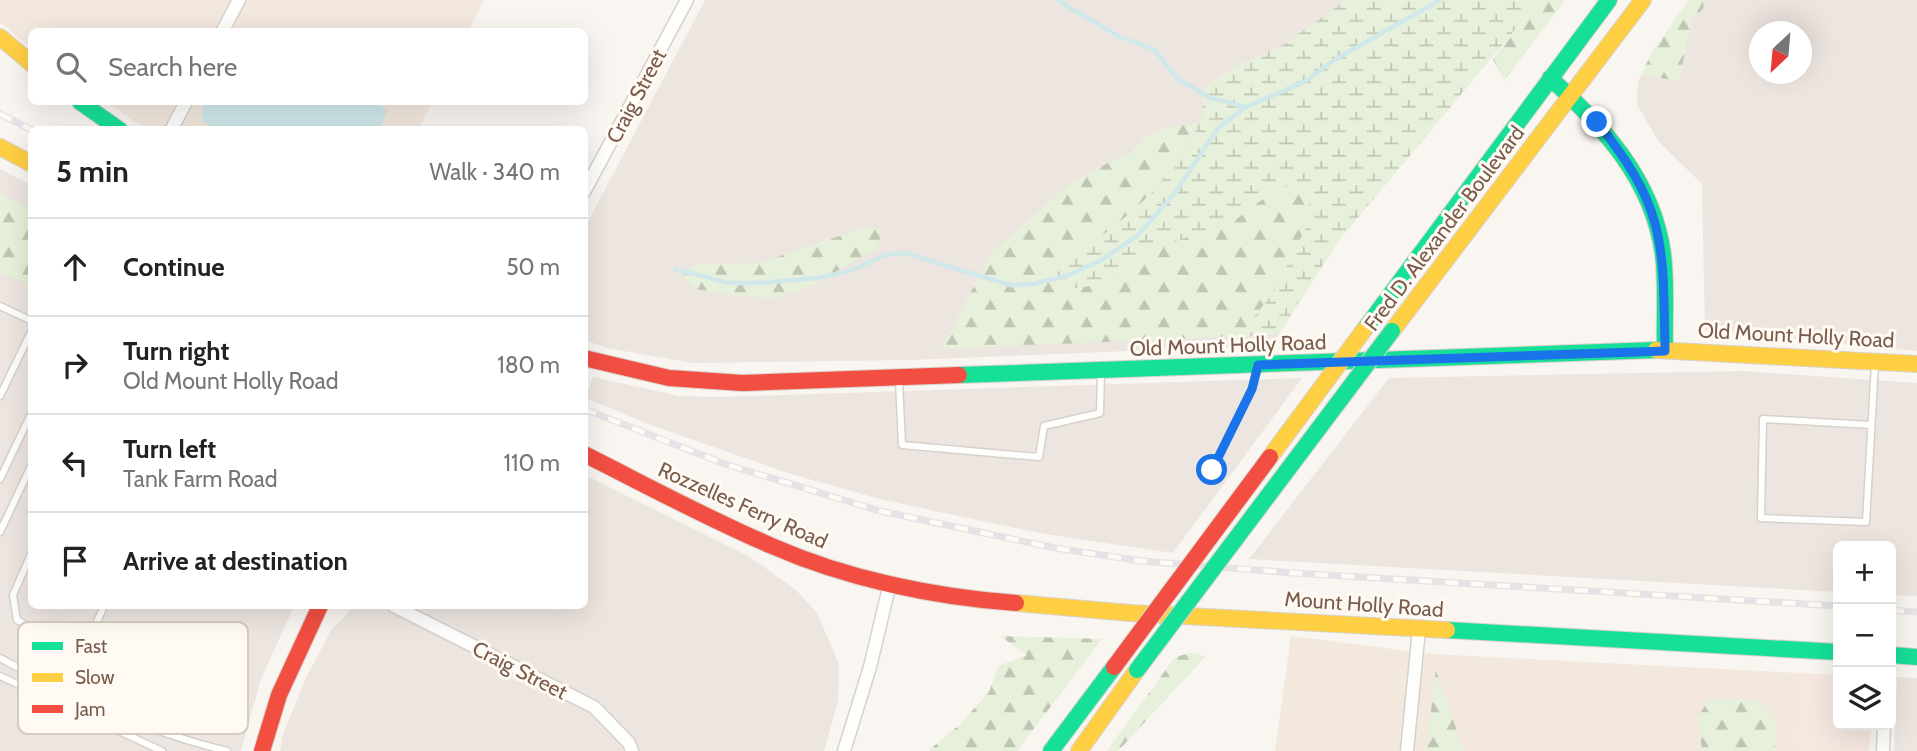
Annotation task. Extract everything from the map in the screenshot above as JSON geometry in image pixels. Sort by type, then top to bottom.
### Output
[{"type":"street","points":[[224,28],[239,0]]},
{"type":"street","name":"Craig Street","points":[[588,185],[688,0]]},
{"type":"street","name":"Fred D. Alexander Boulevard","points":[[1051,751],[1609,0]]},
{"type":"street","name":"Fred D. Alexander Boulevard","points":[[1079,751],[1137,670],[1643,0]]},
{"type":"street","points":[[0,37],[28,61]]},
{"type":"street","points":[[1550,78],[1571,96],[1618,148],[1640,183],[1655,216],[1663,255],[1665,351]]},
{"type":"street","points":[[84,105],[115,126]]},
{"type":"street","points":[[173,126],[184,105]]},
{"type":"street","points":[[0,147],[28,162]]},
{"type":"street","name":"Old Mount Holly Road","points":[[588,359],[669,379],[714,382],[1665,351],[1917,364]]},
{"type":"street","name":"Rozzelles Ferry Road","points":[[588,456],[773,547],[832,568],[890,583]]},
{"type":"street","points":[[844,751],[870,667],[890,583]]},
{"type":"street","name":"Mount Holly Road","points":[[890,583],[964,599],[1024,606],[1833,652]]},
{"type":"street","points":[[262,751],[267,726],[289,668],[318,609]]},
{"type":"street","name":"Craig Street","points":[[400,609],[594,708],[629,743],[632,751]]},
{"type":"street","points":[[1407,751],[1419,629]]},
{"type":"street","points":[[1896,656],[1917,657]]},
{"type":"street","points":[[1883,751],[1884,730]]},
{"type":"lane","points":[[0,306],[28,319]]},
{"type":"lane","points":[[0,396],[28,338]]},
{"type":"lane","points":[[1871,425],[1763,419],[1761,518],[1866,522],[1875,360]]},
{"type":"lane","points":[[1212,470],[1252,389],[1258,365]]},
{"type":"lane","points":[[899,378],[902,445],[1039,457],[1044,426],[1100,413],[1101,369]]},
{"type":"lane","points":[[0,480],[28,420]]},
{"type":"lane","points":[[0,532],[28,472]]},
{"type":"lane","points":[[21,622],[17,620],[13,595],[28,561]]},
{"type":"lane","points":[[0,658],[18,667]]},
{"type":"lane","points":[[0,676],[18,684]]},
{"type":"lane","points":[[125,734],[162,751]]},
{"type":"lane","points":[[166,734],[227,751]]},
{"type":"shaded area","points":[[0,0],[484,0],[470,28],[28,28],[28,46],[0,22]]},
{"type":"shaded area","points":[[705,0],[1540,0],[1339,240],[1272,345],[911,360],[693,363],[607,348],[588,341],[588,221]]},
{"type":"shaded area","points":[[1689,0],[1917,0],[1917,351],[1705,330],[1702,184],[1659,142],[1637,105],[1638,82],[1651,54]]},
{"type":"shaded area","points":[[110,105],[430,105],[420,126],[142,126]]},
{"type":"shaded area","points":[[0,169],[28,183],[28,609],[293,609],[261,679],[248,726],[248,622],[18,622],[18,734],[246,734],[241,751],[0,751]]},
{"type":"shaded area","points":[[1743,371],[1917,383],[1917,596],[1896,595],[1896,541],[1833,541],[1833,592],[1249,559],[1389,378]]},
{"type":"shaded area","points":[[593,377],[679,396],[721,397],[1302,378],[1173,553],[1045,534],[880,499],[791,474],[656,427],[588,399]]},
{"type":"shaded area","points":[[588,476],[750,557],[796,590],[817,613],[839,664],[838,701],[824,751],[280,751],[283,734],[306,678],[331,630],[350,609],[588,609]]},
{"type":"shaded area","points":[[1291,636],[1431,654],[1799,673],[1796,751],[1275,751]]},
{"type":"shaded area","points":[[1799,673],[1833,675],[1833,730],[1871,730],[1869,751],[1796,751]]},
{"type":"shaded area","points":[[1897,677],[1917,678],[1917,751],[1894,751]]},
{"type":"green space","points":[[1346,0],[1540,0],[1339,240],[1278,334],[1249,336],[1251,320],[1272,295],[1309,222],[1310,191],[1294,184],[1264,198],[1225,225],[1174,242],[1095,284],[1078,288],[1062,287],[1047,281],[1050,271],[1118,224],[1161,183],[1193,137],[1202,113],[1205,87],[1236,66],[1285,44]]},
{"type":"green space","points":[[1540,0],[1565,0],[1504,81],[1493,59]]},
{"type":"green space","points":[[1689,0],[1704,0],[1703,9],[1692,18],[1679,81],[1641,75],[1651,54]]},
{"type":"green space","points":[[1198,123],[1172,168],[1136,208],[1094,241],[1050,270],[1082,288],[1115,277],[1155,251],[1194,233],[1226,225],[1271,191],[1294,184],[1310,191],[1309,222],[1272,295],[1251,320],[1249,336],[941,349],[992,252],[1072,182],[1131,151],[1146,137],[1164,128]]},
{"type":"green space","points":[[0,193],[28,208],[28,286],[0,272]]},
{"type":"green space","points":[[869,226],[882,231],[878,248],[807,288],[775,298],[734,296],[697,289],[686,281],[684,274],[696,264],[760,263]]},
{"type":"green space","points":[[1000,636],[1102,639],[1017,751],[928,751],[959,725],[989,692],[998,666],[1027,655]]},
{"type":"green space","points":[[1191,653],[1206,656],[1118,751],[1107,751],[1175,657]]},
{"type":"green space","points":[[1436,670],[1464,751],[1426,751]]},
{"type":"green space","points":[[1709,699],[1757,700],[1775,719],[1775,751],[1702,751],[1698,717]]},
{"type":"water","points":[[202,105],[380,105],[387,111],[381,126],[210,126],[202,120]]},
{"type":"waterway","points":[[675,269],[729,283],[760,283],[819,278],[850,271],[885,255],[905,253],[1010,285],[1033,284],[1066,276],[1100,261],[1137,236],[1175,193],[1218,128],[1246,107],[1306,81],[1331,62],[1440,0]]},
{"type":"waterway","points":[[1059,1],[1120,37],[1154,49],[1177,79],[1211,98],[1245,107]]},
{"type":"railway","points":[[0,114],[28,128]]},
{"type":"railway","points":[[588,411],[725,464],[880,511],[1055,548],[1141,561],[1294,573],[1833,606]]},
{"type":"railway","points":[[1896,610],[1917,612]]},
{"type":"traffic: fast","points":[[1364,330],[1609,0]]},
{"type":"traffic: fast","points":[[1550,78],[1589,115],[1623,156],[1649,202],[1663,254],[1665,350]]},
{"type":"traffic: fast","points":[[84,105],[114,126]]},
{"type":"traffic: fast","points":[[1137,670],[1392,331]]},
{"type":"traffic: fast","points":[[959,375],[1656,350]]},
{"type":"traffic: fast","points":[[1447,630],[1833,652]]},
{"type":"traffic: fast","points":[[1896,655],[1917,657]]},
{"type":"traffic: fast","points":[[1051,751],[1114,667]]},
{"type":"traffic: slow","points":[[1392,331],[1643,0]]},
{"type":"traffic: slow","points":[[0,37],[28,61]]},
{"type":"traffic: slow","points":[[0,147],[28,162]]},
{"type":"traffic: slow","points":[[1270,457],[1364,330]]},
{"type":"traffic: slow","points":[[1656,350],[1917,364]]},
{"type":"traffic: slow","points":[[1016,603],[1130,613],[1447,630]]},
{"type":"traffic: slow","points":[[1079,751],[1137,670]]},
{"type":"traffic: jam","points":[[588,359],[669,378],[742,383],[959,375]]},
{"type":"traffic: jam","points":[[588,456],[724,525],[830,568],[891,585],[1016,603]]},
{"type":"traffic: jam","points":[[1114,667],[1270,457]]},
{"type":"traffic: jam","points":[[262,751],[279,695],[319,609]]},
{"type":"route","points":[[1212,470],[1252,389],[1258,365],[1665,351],[1663,255],[1655,216],[1631,167],[1597,122]]}]
